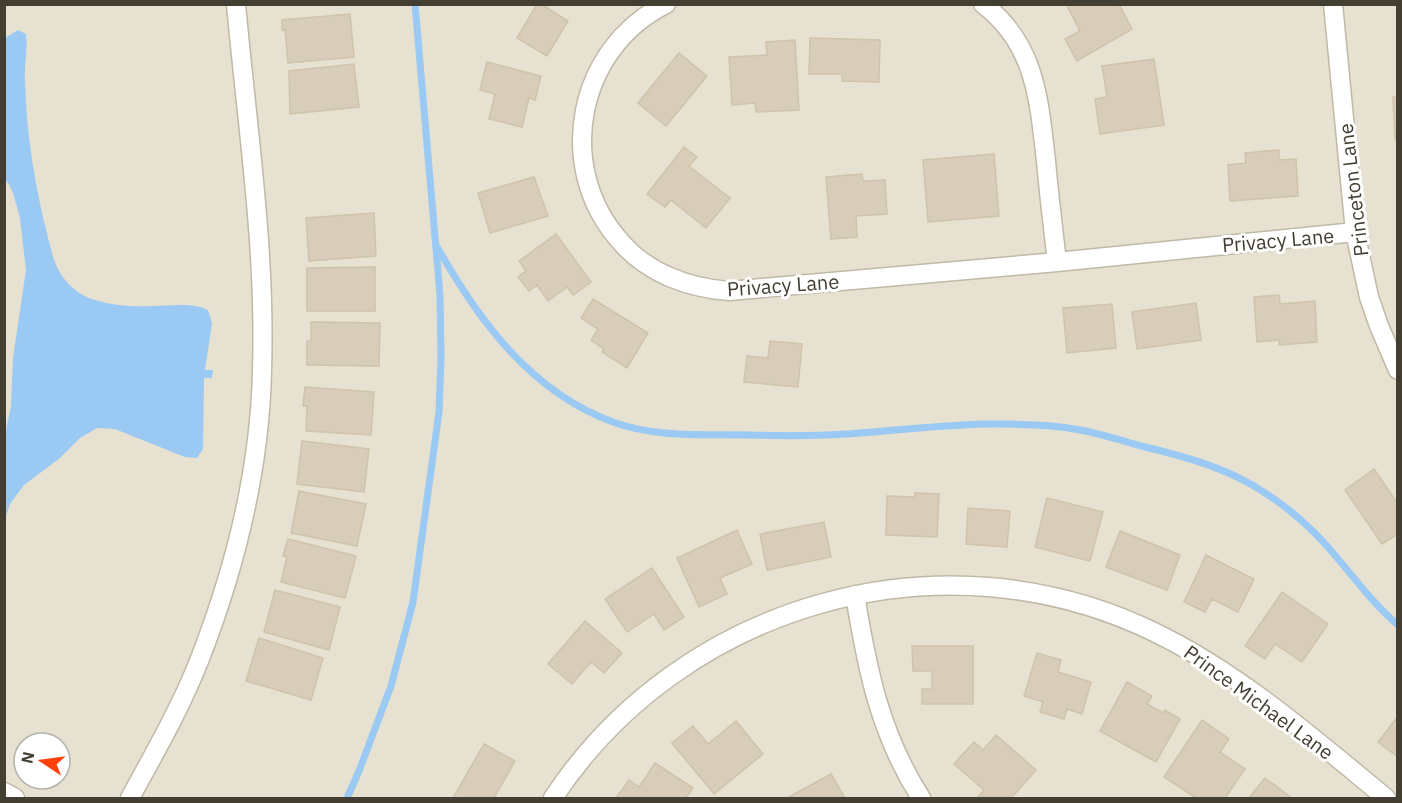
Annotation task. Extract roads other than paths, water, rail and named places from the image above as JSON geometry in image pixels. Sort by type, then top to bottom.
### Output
[{"type":"street","points":[[130,798],[182,701],[199,662],[216,614],[241,527],[255,448],[262,371],[261,280],[236,4]]},
{"type":"street","name":"Privacy Lane","points":[[666,4],[633,26],[609,53],[591,87],[582,128],[585,170],[598,209],[620,241],[645,264],[676,280],[729,291],[1057,262],[1355,232]]},
{"type":"street","points":[[983,4],[994,12],[1016,39],[1034,80],[1040,109],[1057,262]]},
{"type":"street","name":"Princeton Lane","points":[[1333,4],[1355,232],[1369,297],[1378,326],[1398,370]]},
{"type":"street","name":"Prince Michael Lane","points":[[553,798],[601,736],[678,671],[704,654],[781,616],[855,595],[918,586],[1005,589],[1060,598],[1119,616],[1181,645],[1217,667],[1263,700],[1386,798]]},
{"type":"street","points":[[855,595],[865,656],[877,703],[890,740],[921,798]]},
{"type":"street","points":[[4,792],[15,798]]},
{"type":"water","points":[[18,30],[26,34],[26,99],[35,179],[48,238],[59,271],[77,291],[90,299],[117,305],[189,305],[208,310],[212,323],[205,370],[213,370],[212,378],[204,378],[203,449],[197,458],[185,457],[115,429],[97,428],[80,438],[60,458],[24,485],[10,504],[5,519],[5,435],[11,406],[13,358],[26,270],[20,218],[14,196],[4,178],[5,38]]},
{"type":"waterway","points":[[347,798],[391,686],[413,602],[439,412],[440,295],[415,4]]},
{"type":"waterway","points":[[436,245],[469,299],[509,350],[556,392],[583,409],[613,422],[646,431],[699,435],[823,435],[1002,424],[1061,427],[1104,436],[1202,463],[1235,476],[1260,490],[1284,506],[1317,536],[1370,597],[1398,625]]}]
